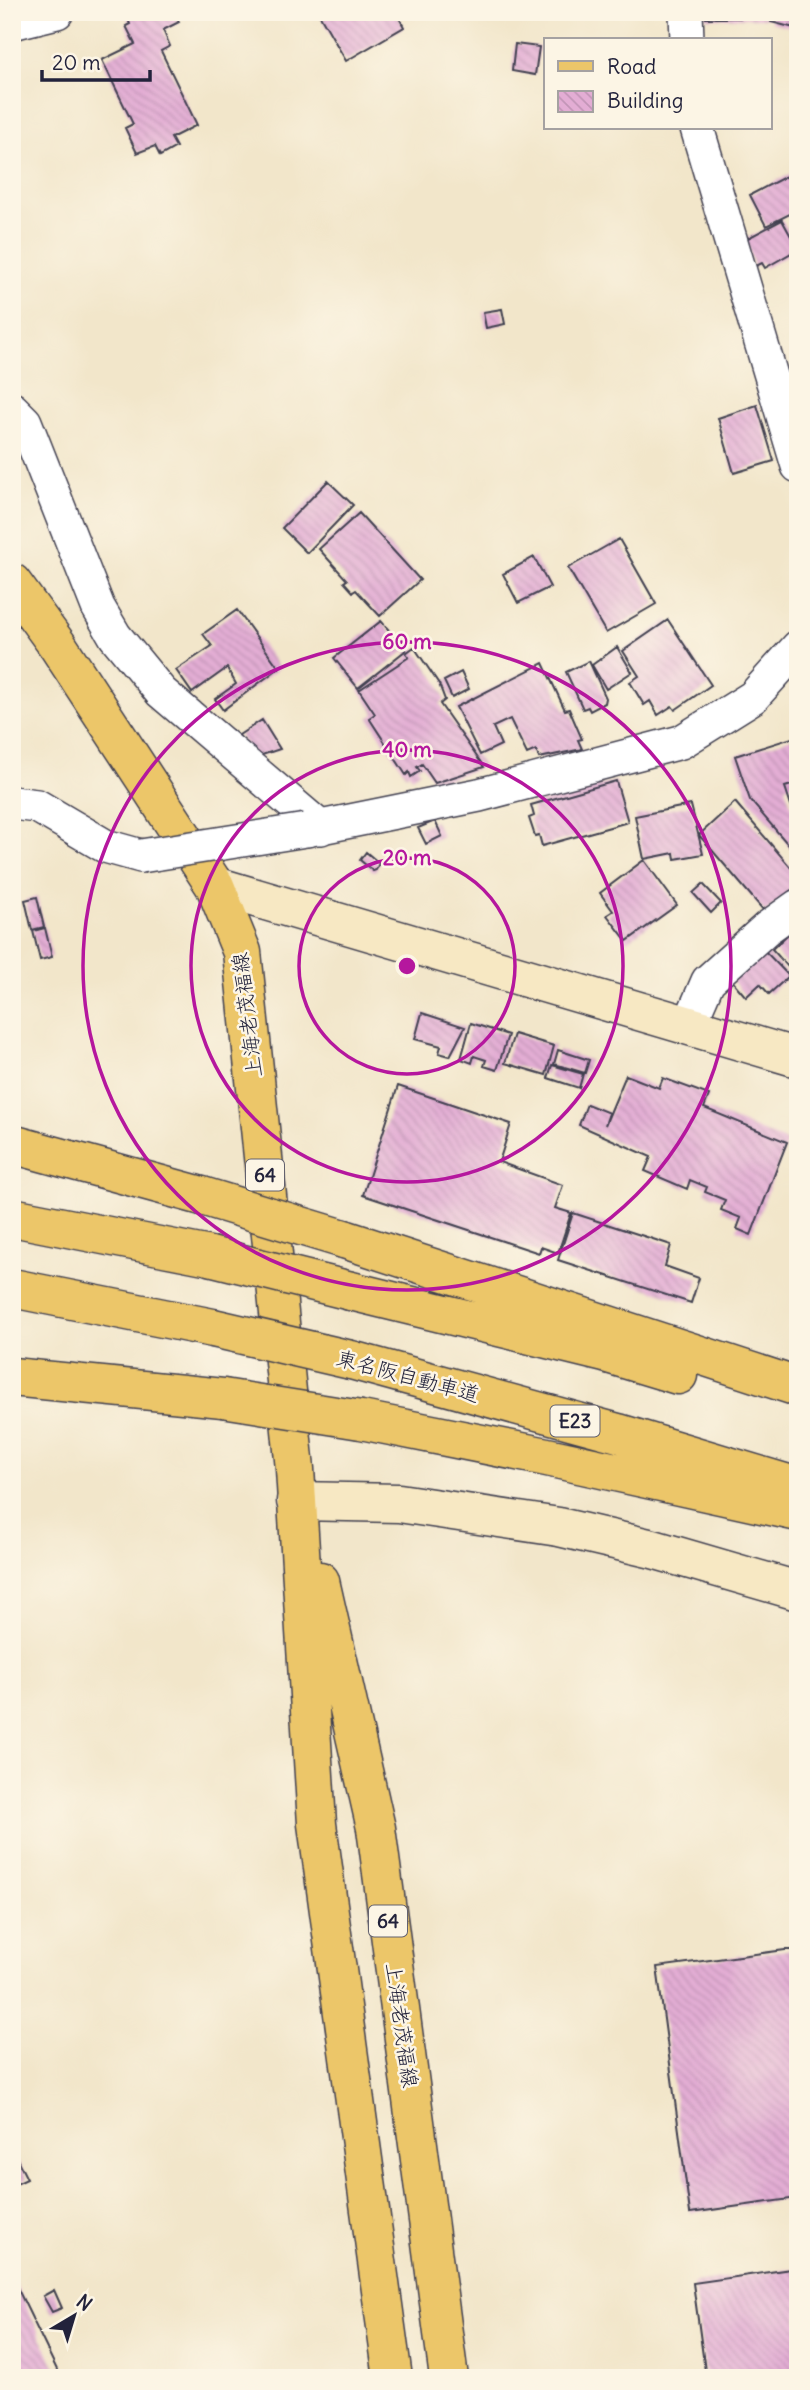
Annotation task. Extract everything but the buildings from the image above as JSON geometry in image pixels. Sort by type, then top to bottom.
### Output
[{"type":"main road","name":"上海老茂福線","points":[[12,583],[58,646],[215,886],[242,952],[298,1491],[317,1824],[393,2378]]},
{"type":"main road","points":[[12,1144],[202,1196],[344,1239],[798,1387]]},
{"type":"main road","points":[[12,1217],[211,1256],[605,1353],[798,1411]]},
{"type":"main road","name":"東名阪自動車道","points":[[12,1288],[213,1328],[351,1360],[618,1433],[798,1487]]},
{"type":"main road","points":[[12,1377],[223,1398],[361,1420],[547,1457],[798,1512]]},
{"type":"main road","name":"上海老茂福線","points":[[298,1491],[376,1828],[449,2378]]},
{"type":"street","points":[[12,23],[57,12]]},
{"type":"street","points":[[686,12],[687,38]]},
{"type":"street","points":[[698,130],[798,466]]},
{"type":"street","points":[[12,409],[25,422],[98,607],[115,636],[161,691],[314,829]]},
{"type":"street","points":[[12,803],[37,806],[105,846],[141,856],[314,829],[479,795],[681,742],[753,697],[798,647]]},
{"type":"street","points":[[215,886],[798,1058]]},
{"type":"street","points":[[688,1025],[708,981],[750,943],[798,906]]},
{"type":"street","points":[[298,1491],[559,1527],[653,1549],[798,1591]]}]
